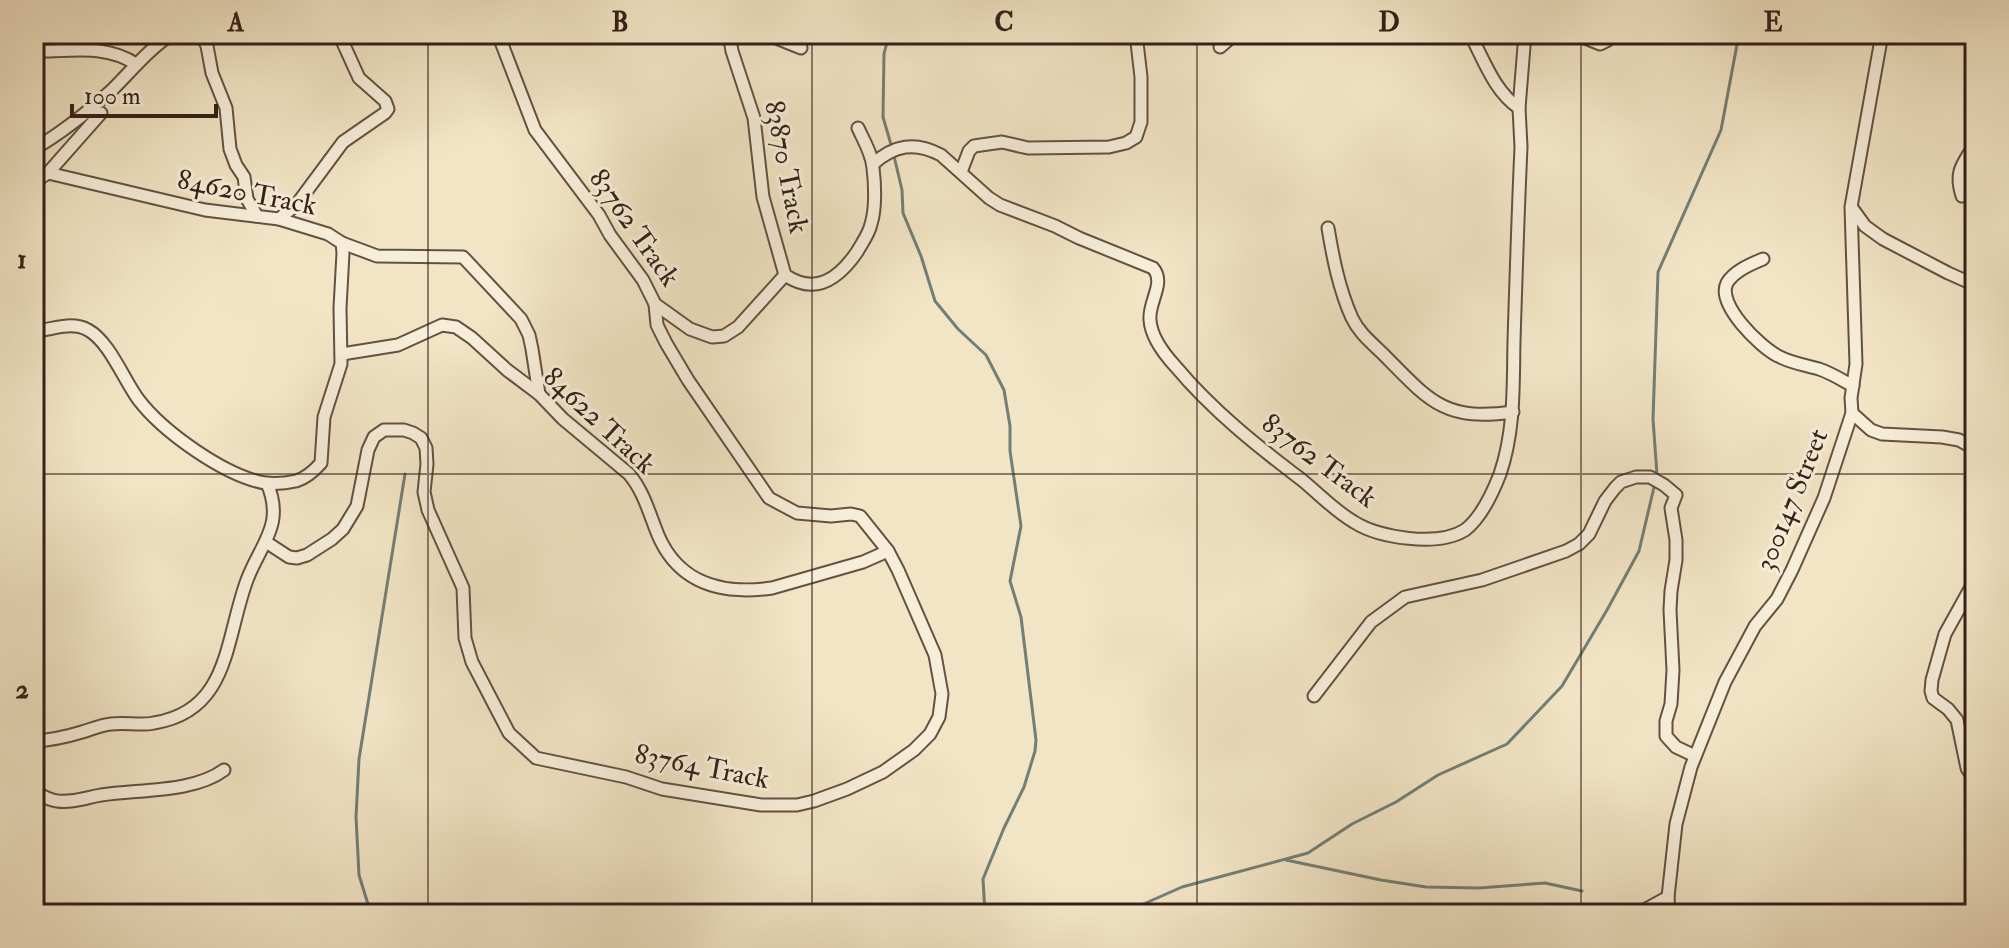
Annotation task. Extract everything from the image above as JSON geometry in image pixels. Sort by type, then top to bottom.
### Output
[{"type":"street","points":[[34,149],[89,110],[172,34]]},
{"type":"street","points":[[201,34],[226,108],[230,149],[245,181],[247,199],[257,216]]},
{"type":"street","points":[[279,219],[297,204],[343,142],[388,109],[385,101],[359,78],[339,34]]},
{"type":"street","name":"83762 Track","points":[[498,34],[535,130],[599,215],[643,280],[655,304],[690,329],[718,338],[738,327],[785,275]]},
{"type":"street","name":"83870 Track","points":[[729,34],[754,118],[763,197],[785,275],[806,284],[824,282],[832,279],[849,263],[871,224],[874,209],[873,164]]},
{"type":"street","points":[[766,34],[801,48]]},
{"type":"street","points":[[961,172],[974,146],[1002,142],[1028,148],[1109,147],[1136,137],[1141,122],[1141,77],[1136,34]]},
{"type":"street","points":[[1220,47],[1235,34]]},
{"type":"street","points":[[1470,34],[1504,97],[1519,108]]},
{"type":"street","name":"83762 Track","points":[[873,164],[901,147],[932,150],[1000,205],[1153,268],[1158,274],[1158,282],[1150,322],[1162,350],[1224,417],[1352,522],[1379,534],[1432,539],[1447,537],[1465,530],[1479,515],[1499,475],[1513,412],[1521,147],[1519,108],[1525,34]]},
{"type":"street","points":[[1575,34],[1600,44],[1613,34]]},
{"type":"street","name":"300147 Street","points":[[1669,914],[1676,824],[1695,756],[1725,682],[1755,626],[1777,599],[1792,570],[1824,498],[1852,413],[1856,364],[1851,207],[1882,34]]},
{"type":"street","points":[[34,51],[95,49],[111,52],[136,64]]},
{"type":"street","points":[[34,182],[48,173],[101,113]]},
{"type":"street","points":[[858,128],[873,164]]},
{"type":"street","points":[[1962,196],[1958,176],[1963,161],[1975,144]]},
{"type":"street","name":"84620 Track","points":[[48,173],[205,210],[279,219],[328,234],[342,243],[339,323],[342,354],[324,417],[321,463],[299,480],[267,483]]},
{"type":"street","points":[[1851,207],[1865,226],[1883,239],[1975,285]]},
{"type":"street","points":[[1328,228],[1343,294],[1353,320],[1363,335],[1437,404],[1469,413],[1489,415],[1513,412]]},
{"type":"street","points":[[342,243],[377,256],[463,257],[521,319],[529,335],[539,394]]},
{"type":"street","points":[[1763,259],[1747,266],[1726,285],[1726,297],[1738,320],[1762,346],[1778,356],[1822,370],[1853,386]]},
{"type":"street","name":"83764 Track","points":[[266,542],[289,557],[297,558],[332,539],[343,529],[357,506],[368,450],[374,437],[384,430],[413,433],[421,438],[426,448],[424,492],[428,510],[463,588],[467,651],[502,720],[516,740],[536,758],[600,771],[662,789],[742,803],[782,806],[814,801],[875,777],[923,742],[936,724],[942,694],[935,655],[888,551],[860,516],[797,513],[769,498],[666,343],[657,325],[655,304]]},
{"type":"street","name":"84622 Track","points":[[342,354],[398,345],[435,327],[448,325],[462,330],[629,474],[645,498],[666,550],[684,573],[702,582],[746,590],[772,588],[863,562],[888,551]]},
{"type":"street","points":[[34,332],[74,326],[91,331],[109,351],[132,390],[154,418],[210,459],[267,483],[274,506],[266,542],[248,577],[220,671],[204,700],[184,715],[151,724],[102,725],[64,737],[34,741]]},
{"type":"street","points":[[1852,413],[1871,430],[1882,434],[1942,437],[1959,440],[1975,449]]},
{"type":"street","points":[[1314,696],[1371,622],[1405,597],[1482,580],[1566,551],[1589,534],[1605,501],[1621,482],[1650,477],[1676,495],[1671,508],[1676,560],[1670,610],[1673,670],[1666,736],[1676,747],[1695,756]]},
{"type":"street","points":[[1975,580],[1945,634],[1931,691],[1933,698],[1957,720],[1967,768],[1975,781]]},
{"type":"street","points":[[34,791],[53,801],[75,801],[186,785],[224,770]]},
{"type":"street","points":[[1637,914],[1668,897]]},
{"type":"waterway","points":[[889,34],[884,54],[883,117],[892,148]]},
{"type":"waterway","points":[[1657,475],[1653,419],[1658,272],[1721,130],[1739,34]]},
{"type":"waterway","points":[[894,156],[902,190],[903,213],[935,301],[958,329],[986,355],[1004,390],[1010,426],[1010,451],[1021,526],[1010,581],[1021,617],[1036,740],[1024,787],[983,879],[985,914]]},
{"type":"waterway","points":[[371,914],[359,875],[356,817],[359,759],[405,474]]},
{"type":"waterway","points":[[1121,914],[1182,887],[1308,853],[1438,775],[1507,744],[1562,686],[1607,610],[1639,551],[1655,483]]},
{"type":"waterway","points":[[1286,860],[1426,887],[1479,888],[1545,883],[1582,891]]}]
